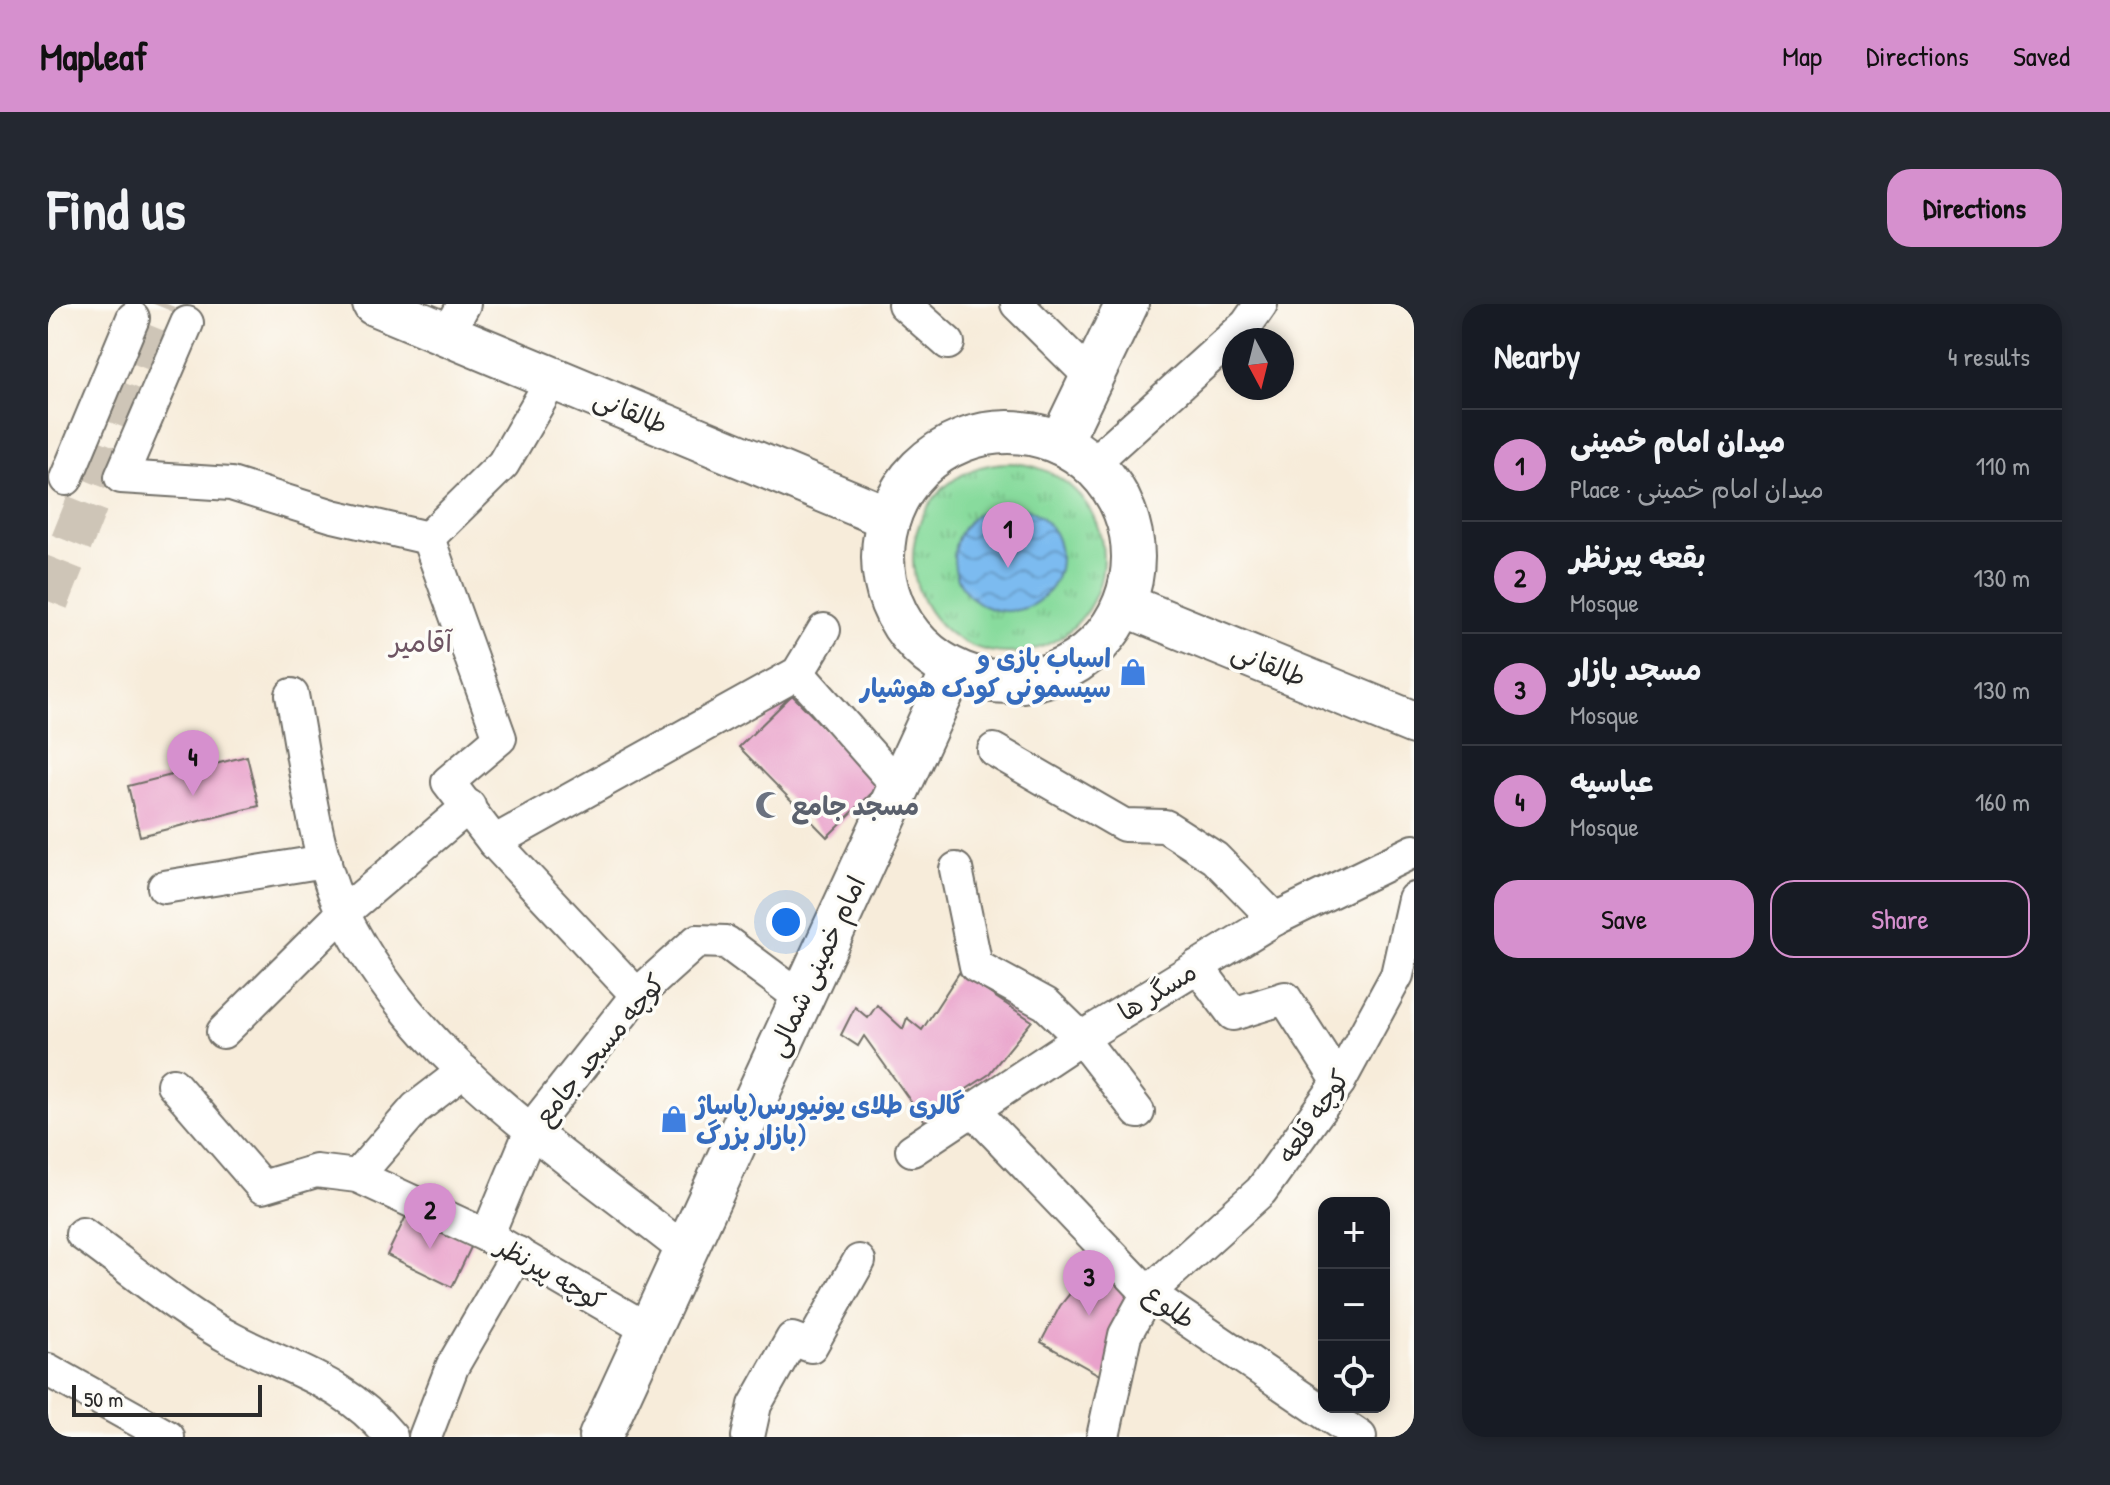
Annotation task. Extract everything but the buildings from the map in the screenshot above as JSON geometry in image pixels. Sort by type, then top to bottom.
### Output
[{"type":"main road","name":"طالقانی","points":[[374,304],[553,378],[895,504]]},
{"type":"main road","points":[[1076,453],[1092,378],[1127,304]]},
{"type":"main road","name":"طالقانی","points":[[449,308],[816,465],[895,504]]},
{"type":"main road","points":[[1025,433],[1076,453],[1117,493],[1131,529],[1134,567],[1125,605],[1103,639],[1071,665],[1033,680],[992,682],[953,670],[915,640],[890,601],[882,559],[895,504],[924,464],[955,444],[978,437],[1025,433]]},
{"type":"main road","name":"طالقانی","points":[[1125,605],[1414,723]]},
{"type":"main road","name":"امام خمینی شمالی","points":[[600,1437],[953,670]]},
{"type":"street","points":[[904,304],[948,343]]},
{"type":"street","points":[[1017,304],[1092,378]]},
{"type":"street","points":[[1076,453],[1247,324],[1261,304]]},
{"type":"street","points":[[133,318],[57,480],[121,477],[231,484],[333,516],[428,538]]},
{"type":"street","points":[[121,477],[187,323]]},
{"type":"street","points":[[428,538],[503,464],[553,378]]},
{"type":"street","points":[[428,538],[500,738],[448,782],[494,842],[637,995]]},
{"type":"street","points":[[494,842],[798,673],[824,630]]},
{"type":"street","points":[[798,673],[899,787]]},
{"type":"street","points":[[292,695],[325,861],[343,913],[396,999],[464,1071],[686,1251]]},
{"type":"street","points":[[994,750],[1124,825],[1165,826],[1215,858],[1275,919]]},
{"type":"street","points":[[223,1032],[343,913],[469,806]]},
{"type":"street","name":"مسگر ها","points":[[912,1150],[1081,1038],[1275,919],[1414,851]]},
{"type":"street","points":[[164,887],[325,861]]},
{"type":"street","points":[[956,869],[976,966],[1046,1004],[1081,1038],[1138,1112]]},
{"type":"street","name":"کوچه قلعه","points":[[1103,1437],[1125,1335],[1148,1293],[1261,1191],[1339,1082],[1406,978],[1414,899]]},
{"type":"street","name":"کوچه مسجد جامع","points":[[487,1236],[532,1128],[637,995],[697,941],[726,942],[801,998]]},
{"type":"street","points":[[1197,966],[1233,1014],[1285,998],[1339,1082]]},
{"type":"street","points":[[357,1176],[416,1108],[464,1071]]},
{"type":"street","name":"کوچه پیرنظر","points":[[173,1084],[262,1187],[316,1171],[357,1176],[487,1236],[649,1330]]},
{"type":"street","name":"طلوع","points":[[973,1110],[1148,1293],[1345,1433]]},
{"type":"street","points":[[82,1234],[230,1338],[320,1377],[377,1419],[391,1437]]},
{"type":"street","points":[[425,1437],[452,1367],[518,1253]]},
{"type":"street","points":[[748,1437],[755,1405],[792,1339],[811,1346],[859,1261]]},
{"type":"street","points":[[48,1370],[168,1437]]},
{"type":"green space","points":[[1008,463],[1044,470],[1075,491],[1096,522],[1103,558],[1096,594],[1075,625],[1044,646],[1008,653],[972,646],[941,625],[920,594],[913,558],[920,522],[941,491],[972,470]]},
{"type":"water","points":[[1007,505],[1027,509],[1045,520],[1056,538],[1060,558],[1056,578],[1045,596],[1027,607],[1007,611],[987,607],[969,596],[958,578],[954,558],[958,538],[969,520],[987,509]]},
{"type":"tunnel","points":[[48,601],[167,304]]},
{"type":"place","name":"میدان امام خمینی","points":[[1008,568]]},
{"type":"place","name":"اسباب بازی و سیسمونی کودک هوشیار","points":[[1133,672]]},
{"type":"place","name":"عباسیه","points":[[193,796]]},
{"type":"place","name":"مسجد جامع","points":[[769,805]]},
{"type":"place","name":"گالری طلای یونیورس(پاساژ بازار بزرگ)","points":[[674,1119]]},
{"type":"place","name":"بقعه پیرنظر","points":[[430,1249]]},
{"type":"place","name":"مسجد بازار","points":[[1089,1316]]},
{"type":"district","name":"آقامیر","points":[[421,642]]}]
